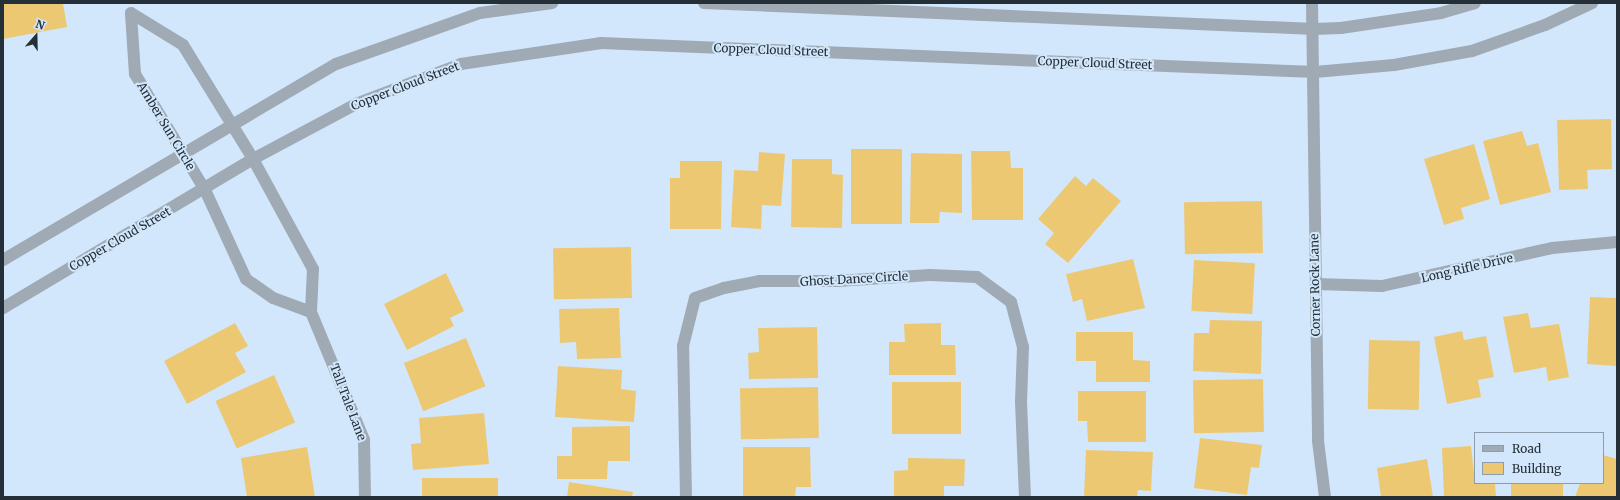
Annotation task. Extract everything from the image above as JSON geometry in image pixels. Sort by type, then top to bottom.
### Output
[{"type":"street","points":[[3,260],[336,64],[426,29],[480,13],[552,3]]},
{"type":"street","points":[[704,3],[1314,29],[1341,28],[1441,13],[1475,3]]},
{"type":"street","points":[[1312,3],[1315,72]]},
{"type":"street","name":"Copper Cloud Street","points":[[3,308],[205,190],[253,159],[358,103],[460,64],[600,43],[1315,72],[1394,65],[1472,51],[1545,25],[1592,3]]},
{"type":"street","name":"Amber Sun Circle","points":[[129,8],[182,44],[253,159]]},
{"type":"street","name":"Amber Sun Circle","points":[[129,8],[135,74],[205,190]]},
{"type":"street","name":"Corner Rock Lane","points":[[1315,72],[1312,161],[1316,284],[1318,441],[1325,497]]},
{"type":"street","name":"Tall Tale Lane","points":[[253,159],[313,269],[311,312],[364,440],[365,497]]},
{"type":"street","points":[[205,190],[246,279],[273,298],[311,312]]},
{"type":"street","name":"Long Rifle Drive","points":[[1316,284],[1382,286],[1552,248],[1617,242]]},
{"type":"street","name":"Ghost Dance Circle","points":[[686,497],[683,346],[695,298],[724,288],[758,281],[837,282],[930,275],[977,277],[1011,302],[1023,347],[1021,402],[1025,497]]},
{"type":"building","points":[[3,3],[63,3],[67,27],[3,39]]},
{"type":"building","points":[[1611,119],[1612,169],[1587,170],[1588,189],[1559,190],[1557,120]]},
{"type":"building","points":[[1522,131],[1527,146],[1538,143],[1551,192],[1500,205],[1483,141]]},
{"type":"building","points":[[1474,144],[1490,199],[1461,208],[1464,219],[1444,225],[1424,159]]},
{"type":"building","points":[[851,149],[902,149],[902,224],[851,224]]},
{"type":"building","points":[[971,151],[1010,151],[1011,168],[1023,168],[1023,220],[972,220]]},
{"type":"building","points":[[759,152],[785,154],[781,206],[762,205],[761,229],[731,227],[734,170],[758,171]]},
{"type":"building","points":[[911,153],[962,154],[962,213],[940,212],[939,223],[910,223]]},
{"type":"building","points":[[792,159],[832,159],[832,174],[843,175],[842,228],[791,227]]},
{"type":"building","points":[[680,161],[722,161],[721,229],[670,229],[670,178],[680,178]]},
{"type":"building","points":[[1075,176],[1086,186],[1093,178],[1121,201],[1068,263],[1045,244],[1054,233],[1038,219]]},
{"type":"building","points":[[1262,201],[1263,253],[1185,254],[1184,202]]},
{"type":"building","points":[[631,247],[632,298],[554,299],[553,248]]},
{"type":"building","points":[[1133,259],[1145,308],[1087,321],[1082,299],[1073,302],[1066,274]]},
{"type":"building","points":[[1194,260],[1255,263],[1252,314],[1191,311]]},
{"type":"building","points":[[446,273],[464,311],[450,318],[454,326],[407,350],[384,304]]},
{"type":"building","points":[[1590,297],[1616,298],[1617,366],[1587,364]]},
{"type":"building","points":[[619,308],[621,358],[577,359],[576,342],[560,343],[559,309]]},
{"type":"building","points":[[1528,313],[1531,328],[1559,324],[1569,377],[1548,381],[1546,367],[1514,373],[1503,317]]},
{"type":"building","points":[[1210,320],[1262,321],[1261,374],[1193,371],[1194,333],[1209,333]]},
{"type":"building","points":[[235,323],[248,346],[235,353],[246,372],[187,404],[164,361]]},
{"type":"building","points":[[941,323],[941,345],[955,345],[956,375],[889,375],[889,342],[905,342],[904,324]]},
{"type":"building","points":[[817,327],[818,378],[749,379],[748,353],[759,352],[758,328]]},
{"type":"building","points":[[1462,331],[1464,340],[1486,336],[1494,377],[1478,380],[1481,397],[1447,404],[1434,337]]},
{"type":"building","points":[[1076,332],[1133,332],[1133,360],[1150,361],[1150,382],[1096,382],[1096,361],[1076,361]]},
{"type":"building","points":[[466,338],[485,386],[423,411],[404,363]]},
{"type":"building","points":[[1369,340],[1420,341],[1419,410],[1368,409]]},
{"type":"building","points":[[558,366],[622,370],[621,389],[636,391],[634,422],[555,417]]},
{"type":"building","points":[[274,375],[295,423],[237,449],[216,401]]},
{"type":"building","points":[[1263,379],[1264,432],[1194,433],[1193,380]]},
{"type":"building","points":[[892,382],[961,382],[961,434],[892,434]]},
{"type":"building","points":[[818,387],[819,438],[741,439],[740,388]]},
{"type":"building","points":[[1078,391],[1146,391],[1146,442],[1088,442],[1087,421],[1078,421]]},
{"type":"building","points":[[484,413],[489,464],[413,470],[411,444],[421,443],[419,418]]},
{"type":"building","points":[[630,426],[630,461],[608,461],[607,479],[557,479],[557,456],[572,456],[572,427]]},
{"type":"building","points":[[1200,438],[1262,445],[1259,468],[1251,467],[1247,495],[1194,488]]},
{"type":"building","points":[[1471,446],[1474,484],[1495,484],[1496,497],[1444,497],[1442,448]]},
{"type":"building","points":[[307,447],[315,497],[247,497],[241,458]]},
{"type":"building","points":[[743,447],[810,447],[811,487],[796,487],[795,497],[743,497]]},
{"type":"building","points":[[1086,450],[1153,452],[1151,491],[1138,490],[1137,497],[1084,497]]},
{"type":"building","points":[[1604,455],[1617,459],[1617,497],[1575,497],[1580,484],[1604,484]]},
{"type":"building","points":[[908,458],[965,459],[964,486],[944,486],[944,497],[894,497],[894,471],[908,470]]},
{"type":"building","points":[[1427,459],[1433,497],[1381,497],[1377,468]]},
{"type":"building","points":[[422,478],[498,478],[498,497],[422,497]]},
{"type":"building","points":[[569,482],[633,492],[632,497],[567,497]]},
{"type":"building","points":[[1511,484],[1563,484],[1563,497],[1511,497]]}]
